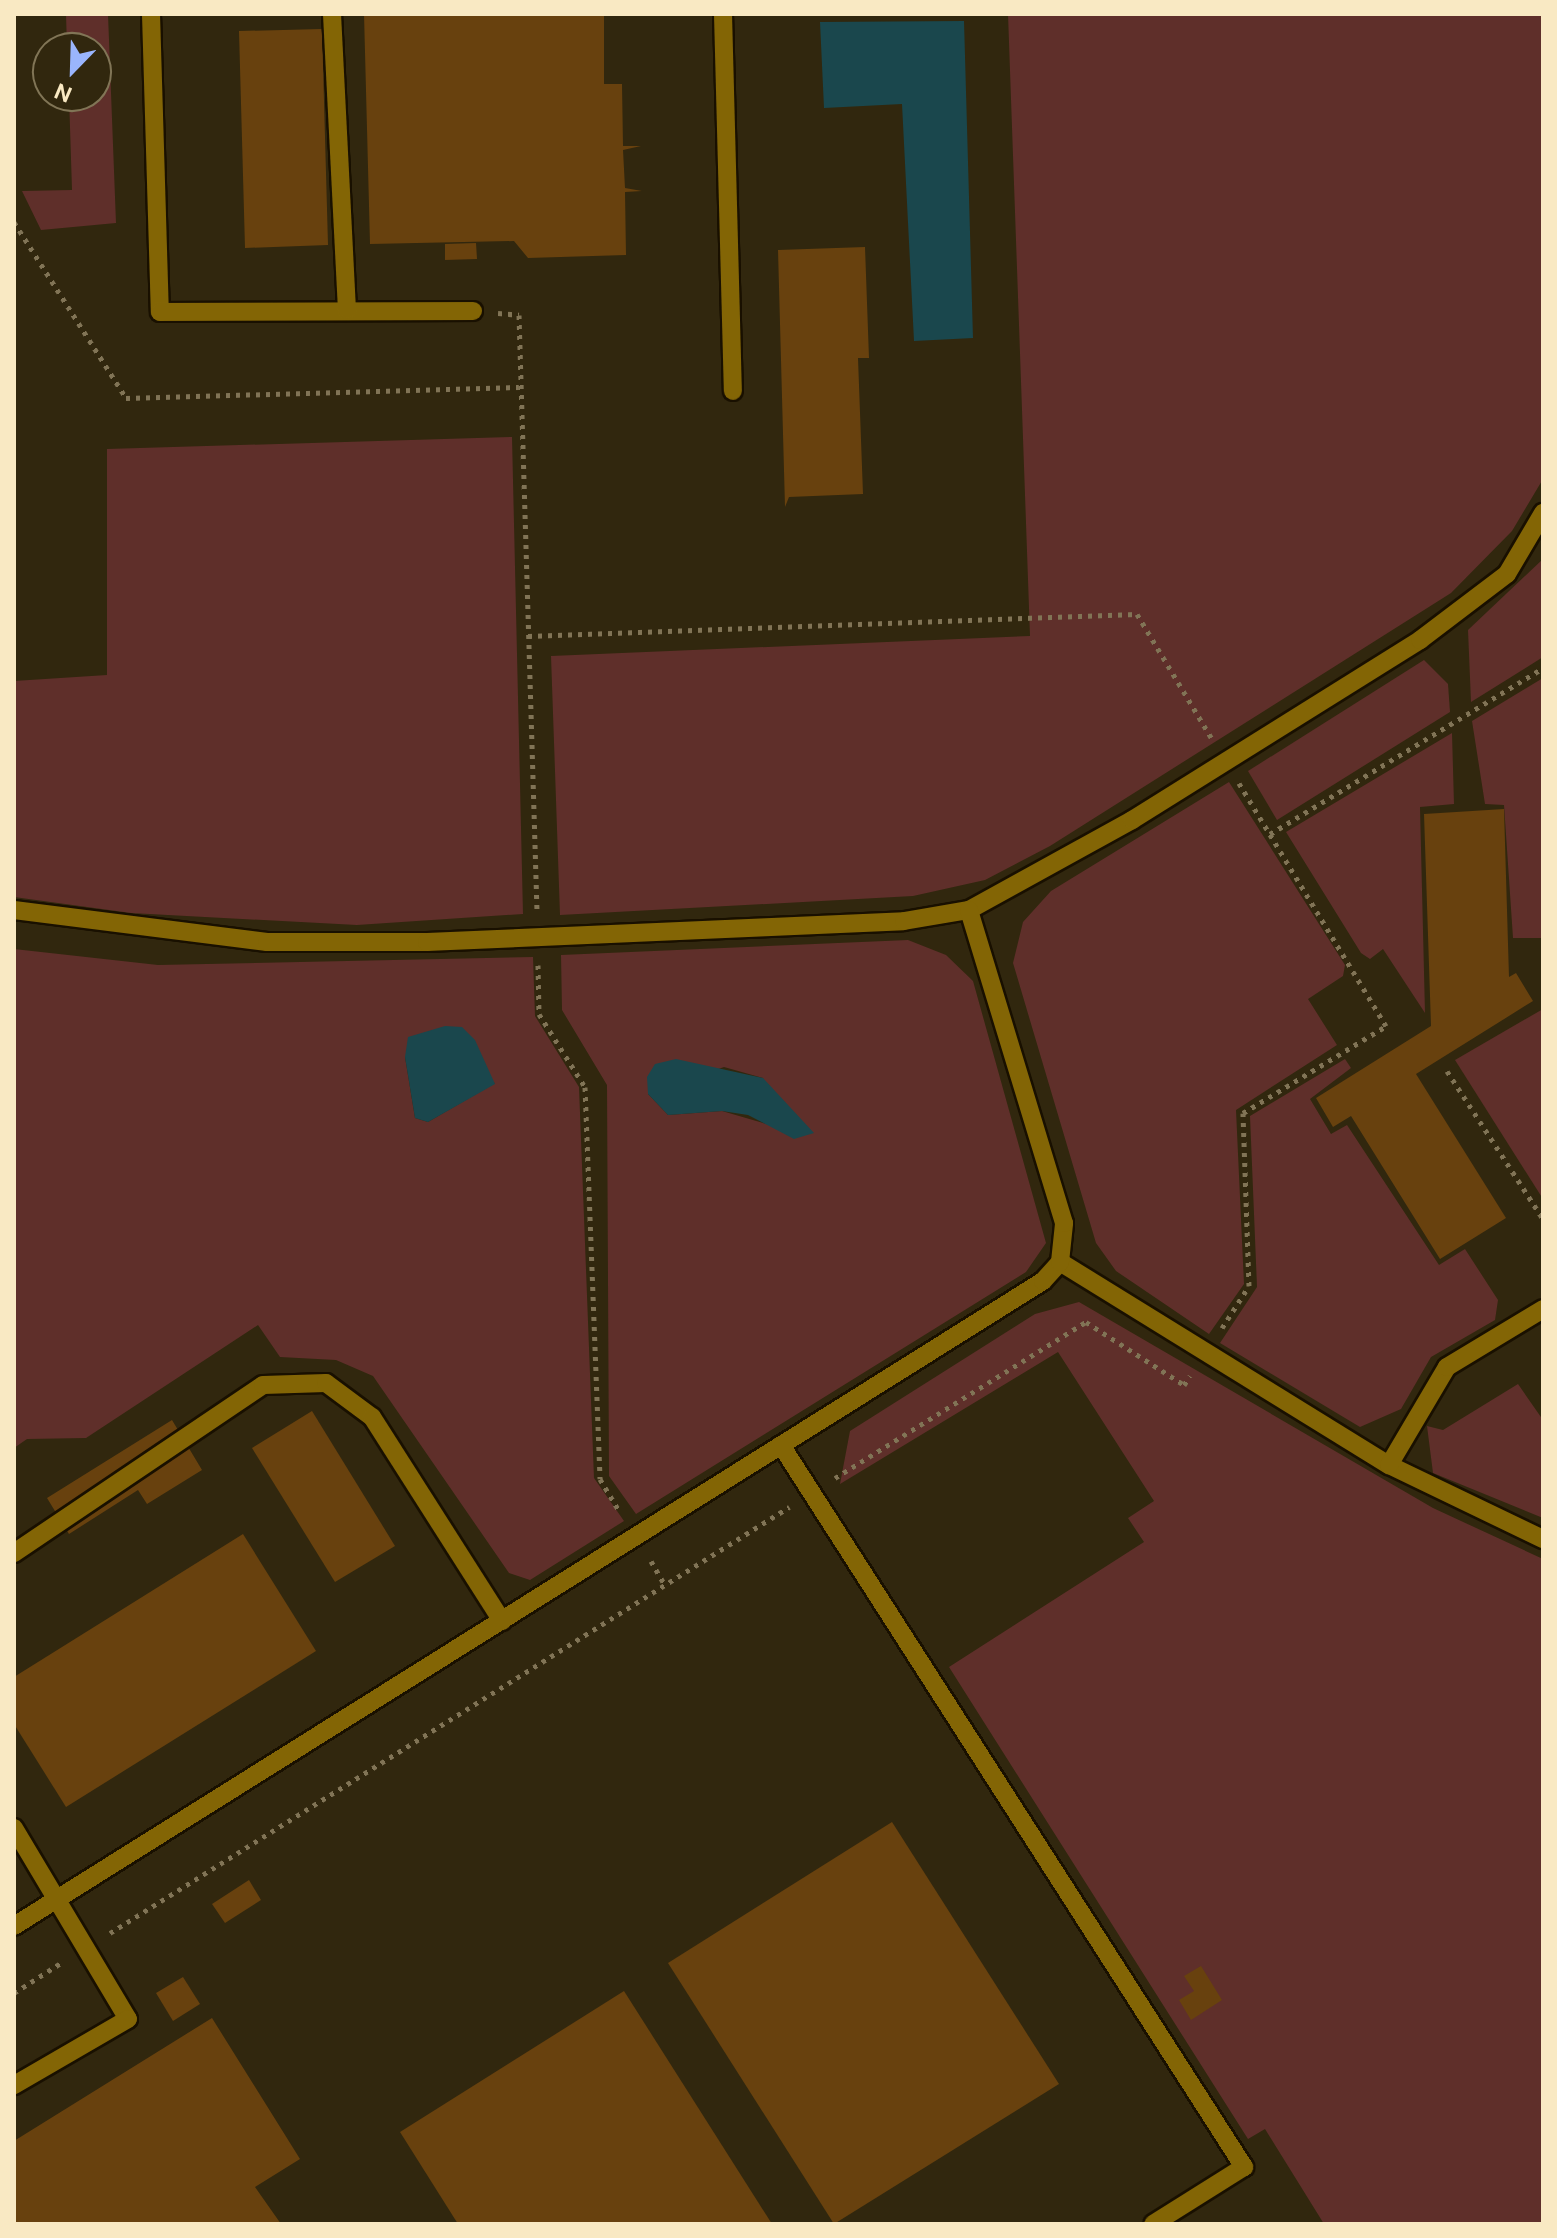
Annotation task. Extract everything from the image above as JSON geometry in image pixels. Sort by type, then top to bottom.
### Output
[{"type":"lane","points":[[151,14],[160,312],[473,311]]},
{"type":"lane","points":[[332,14],[347,310]]},
{"type":"lane","points":[[723,14],[733,391]]},
{"type":"lane","points":[[14,910],[267,942],[427,942],[904,921],[969,910],[1227,762],[1420,640],[1507,574],[1543,513]]},
{"type":"lane","points":[[14,1926],[1043,1281],[1060,1262],[1064,1223],[969,910]]},
{"type":"lane","points":[[1060,1262],[1389,1465],[1543,1539]]},
{"type":"lane","points":[[1389,1465],[1447,1367],[1543,1309]]},
{"type":"lane","points":[[14,1553],[263,1385],[326,1383],[372,1417],[502,1621]]},
{"type":"lane","points":[[781,1445],[1244,2167],[1153,2224]]},
{"type":"lane","points":[[14,1828],[128,2019],[14,2085]]},
{"type":"path","points":[[14,222],[126,398],[519,387]]},
{"type":"path","points":[[14,1993],[1086,1322],[1184,1385],[1249,1286],[1243,1113],[1386,1026],[1137,614],[528,636]]},
{"type":"path","points":[[1270,834],[1543,668]]},
{"type":"path","points":[[1447,1071],[1543,1219]]},
{"type":"shaded area","points":[[66,14],[108,14],[109,32],[67,32]]},
{"type":"shaded area","points":[[1008,14],[1543,14],[1543,479],[1512,531],[1451,593],[1050,846],[985,880],[913,896],[560,915],[551,656],[1030,636]]},
{"type":"shaded area","points":[[70,112],[112,112],[116,223],[41,230],[22,191],[72,190]]},
{"type":"shaded area","points":[[512,437],[523,914],[357,925],[131,913],[14,897],[14,681],[107,675],[107,449]]},
{"type":"shaded area","points":[[1543,559],[1543,657],[1471,702],[1468,630]]},
{"type":"shaded area","points":[[1424,660],[1448,684],[1450,712],[1277,820],[1248,771]]},
{"type":"shaded area","points":[[1543,678],[1543,938],[1513,938],[1504,805],[1485,804],[1472,721]]},
{"type":"shaded area","points":[[1452,733],[1454,804],[1420,807],[1425,1013],[1383,949],[1370,959],[1361,953],[1286,832]]},
{"type":"shaded area","points":[[1229,782],[1345,965],[1343,976],[1308,999],[1337,1045],[1236,1110],[1244,1284],[1209,1334],[1116,1271],[1096,1243],[1013,963],[1023,922],[1051,891]]},
{"type":"shaded area","points":[[908,940],[946,955],[973,981],[1046,1243],[1026,1272],[636,1514],[609,1476],[607,1085],[562,1010],[561,955]],"holes":[[[724,1067],[763,1078],[770,1125],[722,1111],[668,1115],[648,1094]]]},
{"type":"shaded area","points":[[14,949],[158,965],[533,957],[535,1016],[579,1087],[594,1478],[624,1521],[530,1580],[509,1573],[373,1376],[336,1360],[280,1357],[258,1325],[86,1438],[27,1439],[14,1448]],"holes":[[[405,1057],[495,1083],[428,1122],[415,1118]]]},
{"type":"shaded area","points":[[1543,1009],[1543,1199],[1455,1060]]},
{"type":"shaded area","points":[[1345,1059],[1351,1068],[1310,1099],[1331,1134],[1347,1125],[1439,1265],[1465,1249],[1498,1300],[1495,1320],[1431,1357],[1401,1409],[1360,1427],[1220,1343],[1257,1287],[1250,1116]]},
{"type":"shaded area","points":[[1079,1302],[1433,1508],[1543,1559],[1543,2224],[1324,2224],[1265,2129],[1248,2139],[949,1667],[1144,1542],[1128,1518],[1154,1501],[1058,1352],[840,1484],[850,1431],[1035,1314]]},
{"type":"shaded area","points":[[1518,1384],[1543,1420],[1543,1518],[1433,1473],[1427,1426],[1443,1430]]},
{"type":"water","points":[[964,21],[973,338],[914,341],[902,104],[824,108],[820,22]]},
{"type":"water","points":[[445,1026],[462,1027],[475,1040],[495,1084],[428,1122],[415,1118],[405,1057],[408,1037]]},
{"type":"water","points":[[676,1059],[763,1078],[814,1133],[794,1139],[748,1115],[722,1111],[668,1115],[648,1094],[647,1077],[655,1064]]},
{"type":"building","points":[[364,14],[604,14],[604,84],[622,84],[623,146],[641,146],[623,150],[625,188],[642,191],[625,192],[626,255],[528,258],[514,241],[370,244]]},
{"type":"building","points":[[322,29],[328,245],[245,248],[239,31]]},
{"type":"building","points":[[476,243],[477,259],[445,260],[445,244]]},
{"type":"building","points":[[865,247],[869,358],[858,358],[863,494],[789,497],[785,507],[778,250]]},
{"type":"building","points":[[1504,809],[1509,977],[1516,973],[1533,1001],[1416,1074],[1506,1218],[1440,1259],[1351,1116],[1333,1127],[1316,1098],[1431,1026],[1424,814]]},
{"type":"building","points":[[312,1411],[395,1546],[335,1582],[252,1448]]},
{"type":"building","points":[[172,1420],[202,1470],[147,1504],[138,1490],[69,1534],[47,1498]]},
{"type":"building","points":[[243,1534],[316,1651],[66,1807],[14,1724],[14,1677]]},
{"type":"building","points":[[892,1822],[1059,2084],[834,2224],[668,1963]]},
{"type":"building","points":[[249,1880],[261,1900],[225,1923],[212,1904]]},
{"type":"building","points":[[1201,1966],[1222,2000],[1191,2020],[1179,2000],[1194,1991],[1184,1976]]},
{"type":"building","points":[[183,1977],[200,2004],[173,2021],[156,1993]]},
{"type":"building","points":[[624,1991],[772,2224],[458,2224],[400,2132]]},
{"type":"building","points":[[212,2018],[300,2159],[255,2187],[281,2224],[14,2224],[14,2141]]}]
